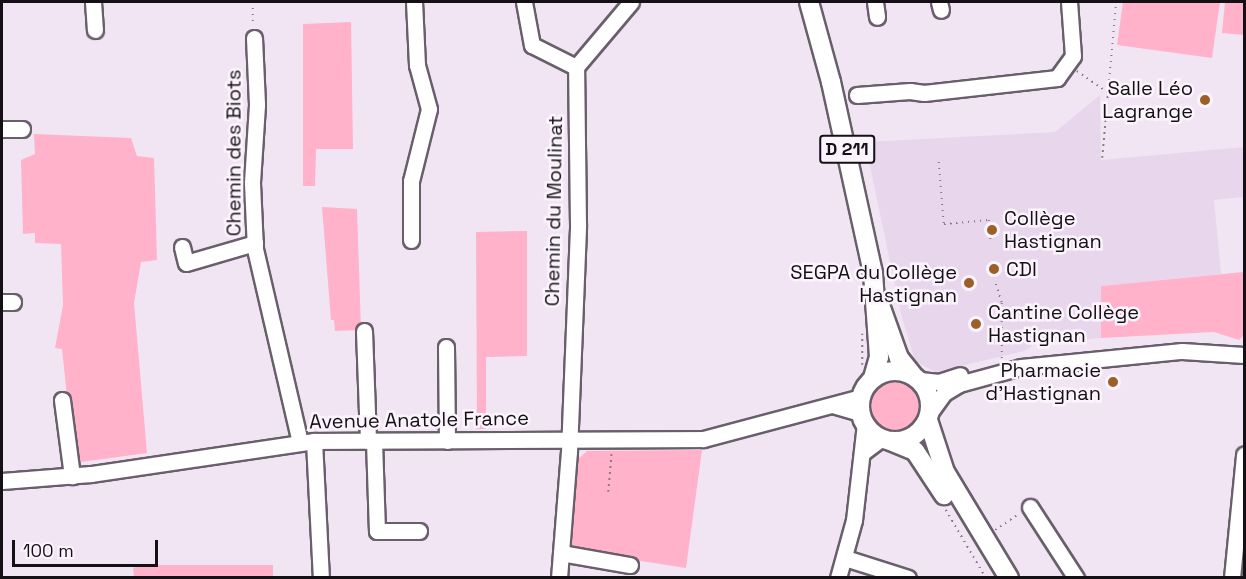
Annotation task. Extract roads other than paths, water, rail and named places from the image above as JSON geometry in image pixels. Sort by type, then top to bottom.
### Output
[{"type":"main road","name":"D 211","points":[[809,2],[831,82],[877,298],[899,357],[916,377]]},
{"type":"main road","name":"D 211","points":[[867,373],[879,357],[877,298]]},
{"type":"main road","points":[[997,578],[923,460],[915,451],[886,440],[862,411],[867,373],[892,370],[916,377],[931,400],[929,415],[945,472],[1009,578]]},
{"type":"main road","points":[[886,440],[913,437],[929,415]]},
{"type":"street","points":[[93,2],[95,30]]},
{"type":"street","points":[[411,240],[411,181],[429,109],[417,65],[414,2]]},
{"type":"street","points":[[524,2],[532,45],[576,67],[631,2]]},
{"type":"street","points":[[875,2],[877,17]]},
{"type":"street","points":[[857,95],[910,91],[924,93],[1041,83],[1057,78],[1069,66],[1074,46],[1069,2]]},
{"type":"street","name":"Chemin des Biots","points":[[254,38],[255,243],[273,338],[307,442],[321,578]]},
{"type":"street","name":"Chemin du Moulinat","points":[[559,578],[569,440],[578,224],[576,67]]},
{"type":"street","points":[[2,129],[22,129]]},
{"type":"street","points":[[182,247],[186,263],[255,243]]},
{"type":"street","points":[[364,331],[377,531],[419,531]]},
{"type":"street","points":[[916,377],[939,382],[1020,359],[1132,348],[1192,344],[1245,348]]},
{"type":"street","points":[[446,347],[447,441]]},
{"type":"street","points":[[929,415],[944,393],[959,384],[1021,368],[1182,351],[1245,355]]},
{"type":"street","points":[[62,400],[72,476]]},
{"type":"street","name":"Avenue Anatole France","points":[[2,481],[72,476],[307,442],[704,439],[836,406],[862,411]]},
{"type":"street","points":[[838,578],[845,558],[862,453],[862,411]]},
{"type":"street","points":[[862,453],[886,440]]},
{"type":"street","points":[[1232,578],[1245,455]]},
{"type":"street","points":[[1030,507],[1076,578]]},
{"type":"street","points":[[561,553],[630,565]]},
{"type":"street","points":[[845,558],[908,578]]},
{"type":"place","name":"Salle Léo Lagrange","points":[[1205,100]]},
{"type":"place","name":"Collège Hastignan","points":[[992,230]]},
{"type":"place","name":"CDI","points":[[994,269]]},
{"type":"place","name":"SEGPA du Collège Hastignan","points":[[969,283]]},
{"type":"place","name":"Cantine Collège Hastignan","points":[[976,324]]},
{"type":"place","name":"Pharmacie d'Hastignan","points":[[1113,382]]}]
